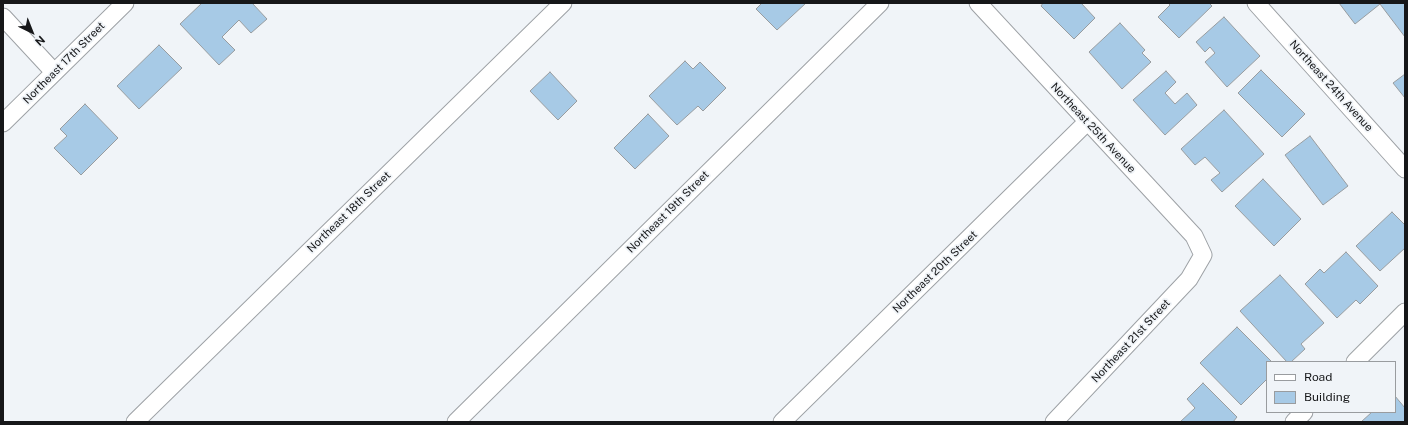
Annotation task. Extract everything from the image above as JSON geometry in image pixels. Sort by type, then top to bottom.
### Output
[{"type":"street","name":"Northeast 17th Street","points":[[3,123],[125,3]]},
{"type":"street","name":"Northeast 18th Street","points":[[135,422],[563,3]]},
{"type":"street","name":"Northeast 19th Street","points":[[456,422],[880,3]]},
{"type":"street","name":"Northeast 25th Avenue","points":[[978,3],[1194,236],[1203,255]]},
{"type":"street","name":"Northeast 24th Avenue","points":[[1256,3],[1405,169]]},
{"type":"street","points":[[3,18],[54,72]]},
{"type":"street","name":"Northeast 20th Street","points":[[782,422],[1087,122]]},
{"type":"street","name":"Northeast 21st Street","points":[[1054,422],[1189,279],[1203,255]]},
{"type":"street","points":[[1356,361],[1405,312]]},
{"type":"street","points":[[1294,422],[1303,413]]},
{"type":"building","points":[[202,3],[252,3],[267,19],[251,33],[239,20],[222,37],[235,50],[219,65],[180,24]]},
{"type":"building","points":[[762,3],[806,3],[777,30],[756,9]]},
{"type":"building","points":[[1043,3],[1081,3],[1095,18],[1074,39],[1041,6]]},
{"type":"building","points":[[1168,3],[1209,3],[1212,6],[1179,38],[1158,17],[1170,5]]},
{"type":"building","points":[[1339,3],[1405,3],[1405,37],[1380,4],[1355,24]]},
{"type":"building","points":[[1224,17],[1260,56],[1227,87],[1205,62],[1215,53],[1210,47],[1205,52],[1196,42]]},
{"type":"building","points":[[1120,23],[1145,50],[1142,53],[1151,62],[1122,89],[1089,52]]},
{"type":"building","points":[[159,45],[182,68],[139,109],[117,86]]},
{"type":"building","points":[[685,61],[693,69],[700,62],[726,88],[703,111],[698,106],[677,125],[649,96]]},
{"type":"building","points":[[1261,70],[1305,114],[1282,137],[1238,93]]},
{"type":"building","points":[[1166,71],[1176,82],[1165,93],[1175,104],[1187,93],[1197,105],[1165,135],[1133,100]]},
{"type":"building","points":[[550,72],[577,101],[558,120],[530,91]]},
{"type":"building","points":[[1405,74],[1405,98],[1393,83]]},
{"type":"building","points":[[85,104],[118,138],[81,175],[54,148],[67,136],[60,129]]},
{"type":"building","points":[[1224,110],[1264,154],[1222,192],[1211,180],[1220,173],[1205,157],[1195,165],[1181,149]]},
{"type":"building","points":[[648,114],[669,136],[635,169],[614,148]]},
{"type":"building","points":[[1310,136],[1348,186],[1323,205],[1285,155]]},
{"type":"building","points":[[1263,179],[1301,219],[1274,246],[1235,206]]},
{"type":"building","points":[[1392,212],[1405,225],[1405,248],[1380,271],[1356,246]]},
{"type":"building","points":[[1346,252],[1378,286],[1360,304],[1356,300],[1337,318],[1305,284],[1320,269],[1324,273]]},
{"type":"building","points":[[1280,275],[1324,323],[1301,344],[1305,349],[1292,361],[1286,361],[1240,311]]},
{"type":"building","points":[[1237,327],[1271,361],[1266,361],[1266,380],[1241,405],[1200,363]]},
{"type":"building","points":[[1203,383],[1237,417],[1233,422],[1180,422],[1195,408],[1187,399]]},
{"type":"building","points":[[1396,397],[1405,408],[1405,422],[1361,422],[1371,413],[1396,413]]}]
